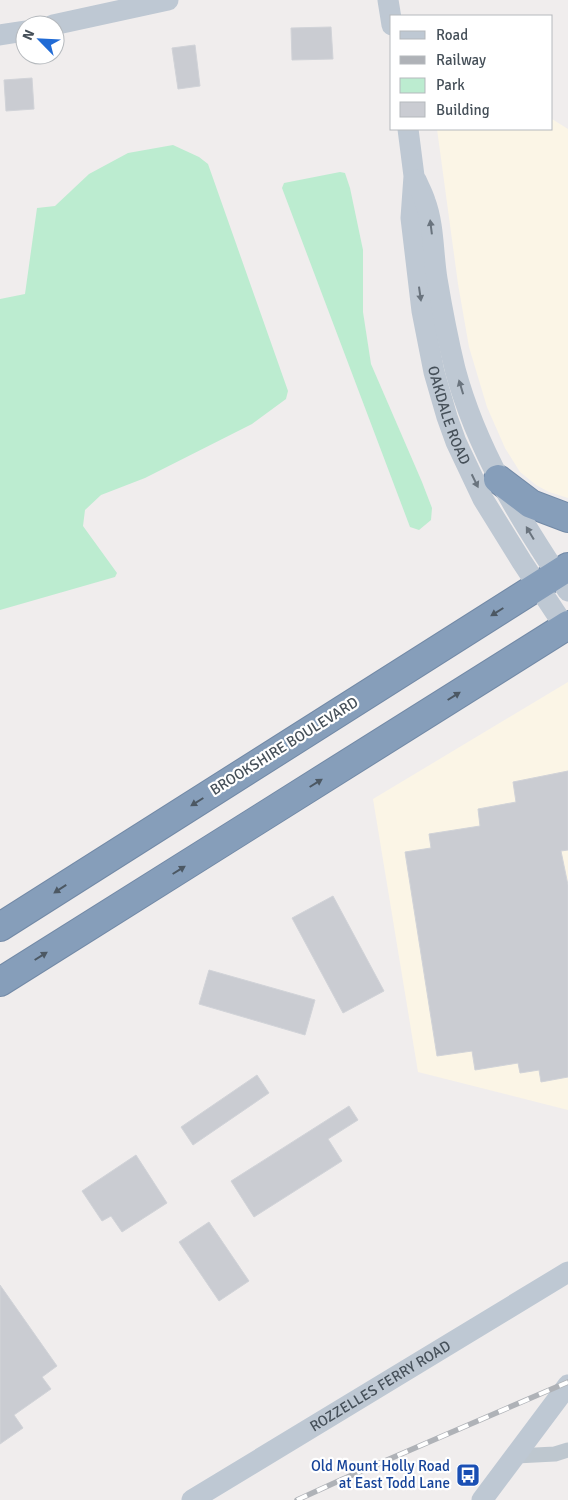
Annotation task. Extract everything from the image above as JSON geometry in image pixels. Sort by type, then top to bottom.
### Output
[{"type":"highway","points":[[498,480],[531,504],[568,518]]},
{"type":"highway","name":"BROOKSHIRE BOULEVARD","points":[[0,927],[558,579]]},
{"type":"highway","points":[[0,982],[567,626]]},
{"type":"main road","points":[[65,22],[168,0]]},
{"type":"main road","points":[[388,0],[390,15]]},
{"type":"main road","points":[[0,35],[15,33]]},
{"type":"main road","name":"OAKDALE ROAD","points":[[408,130],[414,176],[411,218],[422,310],[434,372],[447,417],[456,442],[484,499],[558,579]]},
{"type":"main road","name":"OAKDALE ROAD","points":[[414,176],[425,200],[429,216],[438,281],[456,369],[475,430],[498,480],[558,579],[567,626]]},
{"type":"main road","name":"ROZZELLES FERRY ROAD","points":[[192,1500],[568,1272]]},
{"type":"main road","points":[[482,1500],[568,1385]]},
{"type":"street","points":[[516,1456],[555,1454],[568,1450]]},
{"type":"shaded area","points":[[553,120],[568,129],[568,498],[549,492],[536,485],[520,472],[505,448],[487,407],[469,347],[458,284],[437,130],[553,130]]},
{"type":"shaded area","points":[[568,682],[568,1110],[418,1072],[373,799]]},
{"type":"green space","points":[[173,145],[199,157],[208,164],[288,391],[286,399],[252,424],[145,478],[101,495],[85,510],[83,526],[117,573],[115,577],[0,610],[0,299],[25,294],[37,208],[55,206],[89,174],[128,153]]},
{"type":"green space","points":[[340,172],[345,173],[350,188],[363,250],[363,312],[371,364],[432,508],[431,520],[419,530],[410,527],[282,188],[284,183]]},
{"type":"building","points":[[331,27],[333,59],[292,60],[291,28]]},
{"type":"building","points":[[195,45],[200,86],[178,89],[172,48]]},
{"type":"building","points":[[32,78],[34,109],[6,111],[4,80]]},
{"type":"building","points":[[568,771],[568,850],[561,851],[568,885],[568,1077],[541,1082],[539,1070],[520,1073],[518,1063],[475,1070],[472,1051],[437,1056],[405,852],[431,848],[429,834],[480,826],[478,809],[516,802],[513,782]]},
{"type":"building","points":[[333,896],[384,991],[343,1013],[292,918]]},
{"type":"building","points":[[209,970],[315,1000],[305,1035],[199,1004]]},
{"type":"building","points":[[257,1075],[269,1093],[193,1145],[181,1127]]},
{"type":"building","points":[[349,1106],[358,1120],[328,1139],[342,1161],[254,1217],[231,1181]]},
{"type":"building","points":[[136,1155],[167,1203],[122,1232],[111,1216],[102,1221],[82,1191]]},
{"type":"building","points":[[209,1222],[249,1281],[219,1301],[179,1242]]},
{"type":"building","points":[[0,1285],[57,1366],[42,1377],[51,1389],[14,1415],[23,1428],[0,1444]]},
{"type":"railway","points":[[297,1500],[568,1382]]},
{"type":"place","name":"Old Mount Holly Road at East Todd Lane","points":[[468,1475]]}]
